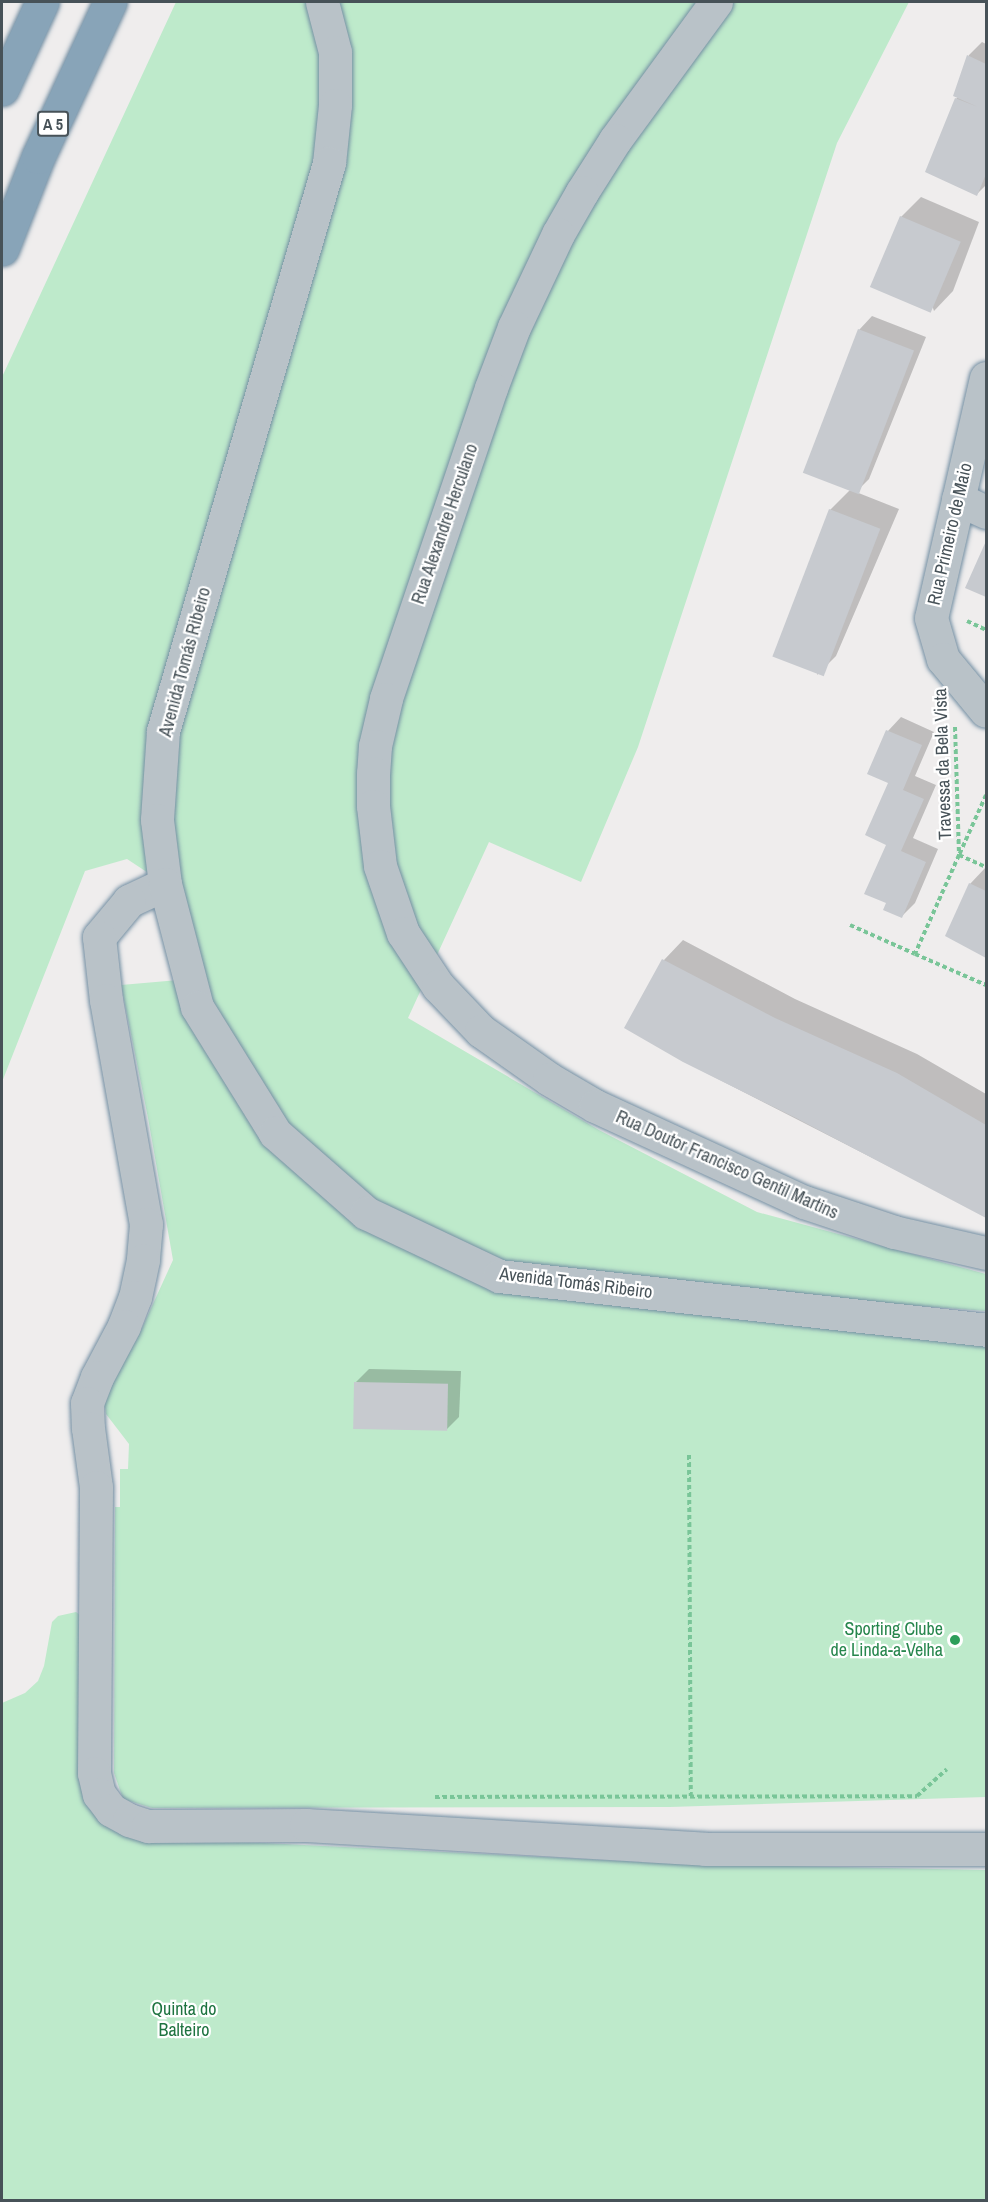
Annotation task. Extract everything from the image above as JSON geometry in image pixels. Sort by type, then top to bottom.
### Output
[{"type":"highway","points":[[2,89],[42,2]]},
{"type":"highway","name":"A 5","points":[[2,249],[38,157],[110,2]]},
{"type":"street","name":"Avenida Tomás Ribeiro","points":[[322,2],[335,52],[336,105],[330,163],[163,731],[157,820],[165,884],[197,1007],[275,1133],[366,1213],[499,1276],[987,1330]]},
{"type":"street","name":"Rua Alexandre Herculano","points":[[515,1055],[481,1030],[444,993],[403,933],[380,866],[376,840],[372,806],[375,746],[386,699],[491,388],[536,280],[582,192],[615,140],[716,2]]},
{"type":"street","name":"Rua Primeiro de Maio","points":[[987,378],[972,505],[931,618],[943,659],[987,711]]},
{"type":"street","points":[[165,884],[129,901],[99,937],[106,1000],[146,1224],[143,1260],[135,1297],[124,1326],[97,1377],[87,1403],[96,1487],[94,1773],[99,1794],[111,1810],[129,1820],[148,1826],[306,1826],[705,1849],[987,1849]]},
{"type":"street","name":"Rua Doutor Francisco Gentil Martins","points":[[515,1055],[549,1079],[596,1106],[804,1202],[874,1226],[987,1253]]},
{"type":"path","name":"Travessa da Bela Vista","points":[[915,954],[959,855],[954,672]]},
{"type":"path","points":[[987,795],[959,855],[987,867]]},
{"type":"path","points":[[850,925],[987,985]]},
{"type":"path","points":[[689,1455],[691,1796]]},
{"type":"path","points":[[427,1797],[917,1796],[947,1769]]},
{"type":"green space","points":[[176,2],[909,2],[837,143],[638,747],[581,882],[489,842],[408,1018],[599,1130],[757,1212],[986,1274],[986,1311],[523,1277],[986,1330],[986,1797],[670,1807],[152,1808],[123,1799],[114,1773],[115,1507],[120,1507],[120,1469],[128,1469],[129,1444],[106,1414],[102,1388],[137,1339],[173,1260],[148,1118],[121,985],[190,979],[165,884],[127,859],[85,871],[2,1082],[2,377]]},
{"type":"green space","name":"Quinta do Balteiro","points":[[76,1612],[84,1618],[79,1775],[142,1837],[686,1864],[986,1870],[986,2200],[2,2200],[2,1703],[25,1693],[38,1681],[44,1666],[52,1622],[58,1616]]},
{"type":"building","points":[[967,55],[986,64],[986,174],[977,196],[925,172],[955,98],[978,107],[953,96]]},
{"type":"building","points":[[900,216],[961,242],[931,313],[870,287]]},
{"type":"building","points":[[858,329],[914,351],[859,494],[803,473]]},
{"type":"building","points":[[829,509],[880,529],[824,676],[772,657]]},
{"type":"building","points":[[986,541],[986,597],[965,588]]},
{"type":"building","points":[[886,730],[922,745],[903,790],[924,799],[901,851],[926,862],[902,918],[883,910],[886,903],[864,894],[886,845],[865,835],[888,783],[867,774]]},
{"type":"building","points":[[969,883],[986,891],[986,958],[945,936]]},
{"type":"building","points":[[662,959],[775,1018],[897,1073],[986,1125],[986,1218],[796,1118],[683,1062],[624,1028]]},
{"type":"building","points":[[354,1382],[448,1384],[447,1431],[353,1429]]},
{"type":"place","name":"Sporting Clube de Linda-a-Velha","points":[[955,1640]]}]
